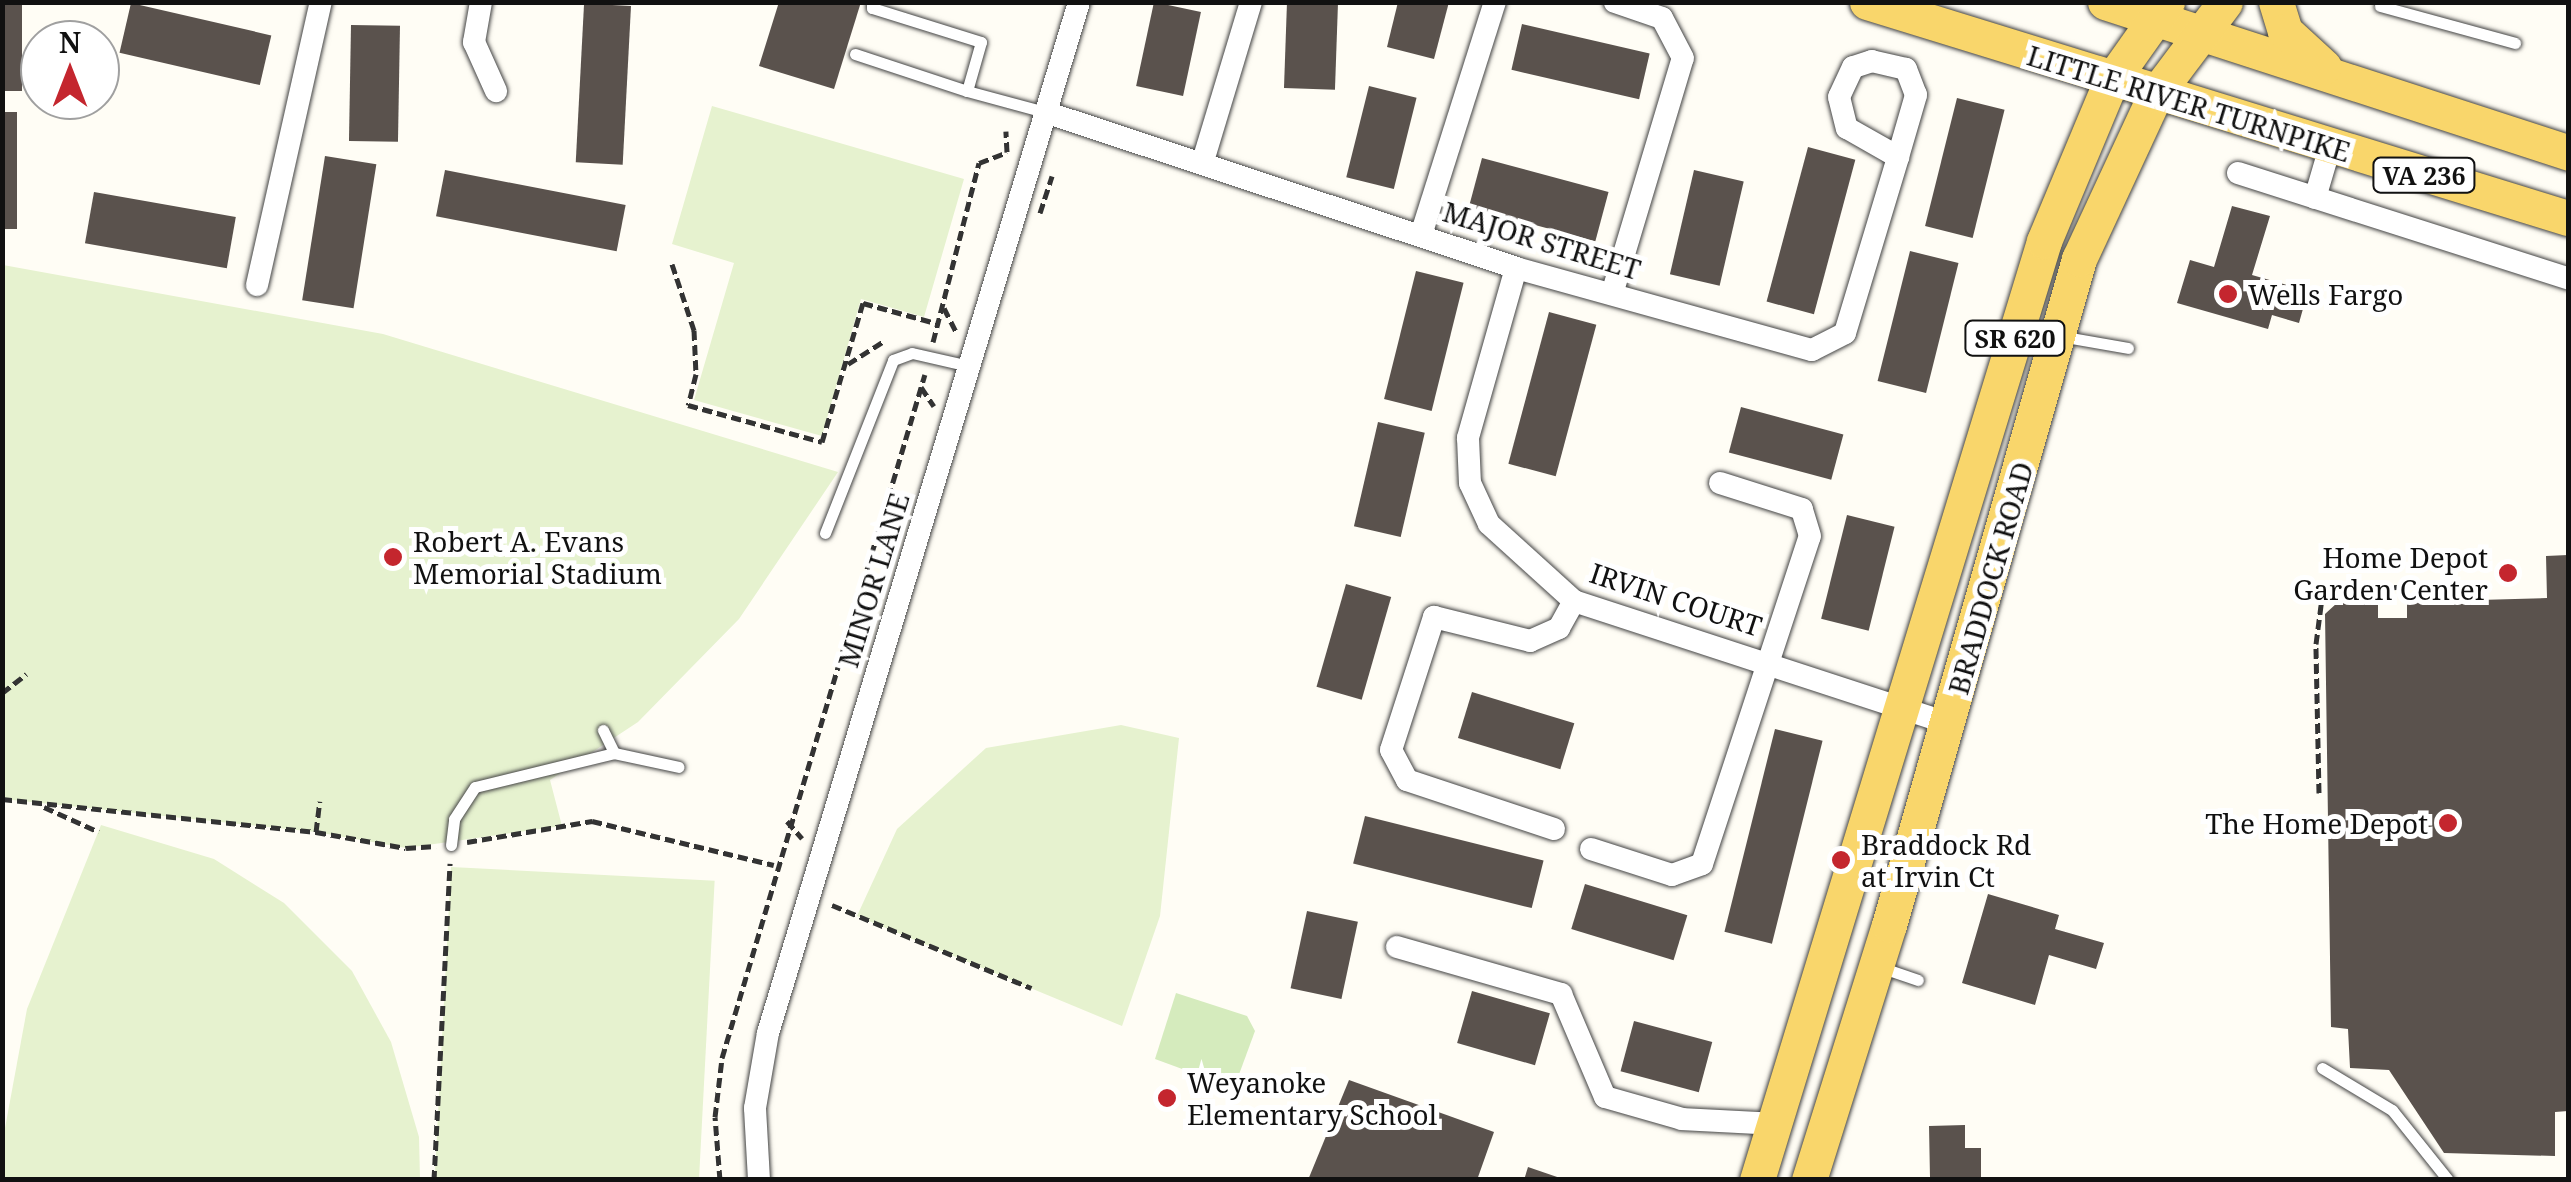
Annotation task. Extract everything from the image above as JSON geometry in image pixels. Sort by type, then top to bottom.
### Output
[{"type":"main road","name":"LITTLE RIVER TURNPIKE","points":[[1867,2],[2155,95],[2568,218]]},
{"type":"main road","name":"VA 236","points":[[2105,2],[2161,10],[2201,34],[2568,152]]},
{"type":"main road","name":"BRADDOCK ROAD","points":[[1808,1180],[1948,723],[2056,336],[2100,206],[2155,95],[2225,2]]},
{"type":"main road","points":[[2276,2],[2296,45],[2351,82]]},
{"type":"main road","name":"BRADDOCK ROAD","points":[[1758,1180],[1906,708],[2044,242],[2111,81],[2161,10]]},
{"type":"street","points":[[258,285],[321,2]]},
{"type":"street","points":[[481,2],[474,42],[496,91]]},
{"type":"street","name":"MINOR LANE","points":[[759,1180],[755,1108],[768,1033],[1079,2]]},
{"type":"street","points":[[1202,162],[1252,2]]},
{"type":"street","points":[[1421,234],[1495,2]]},
{"type":"street","points":[[1612,294],[1683,58],[1662,18],[1615,2]]},
{"type":"street","name":"MAJOR STREET","points":[[1045,112],[1516,268],[1812,350],[1845,333],[1898,157]]},
{"type":"street","points":[[2315,198],[2330,147]]},
{"type":"street","points":[[2238,173],[2568,278]]},
{"type":"street","name":"IRVIN COURT","points":[[1516,268],[1468,438],[1470,483],[1489,524],[1574,600],[1948,723]]},
{"type":"street","points":[[1591,849],[1672,876],[1702,864],[1810,536],[1802,509],[1720,483]]},
{"type":"street","points":[[1554,829],[1407,780],[1392,750],[1434,617],[1530,641],[1559,628],[1574,600]]},
{"type":"street","points":[[1398,947],[1561,994],[1605,1097],[1682,1119],[1776,1124]]},
{"type":"lane","points":[[872,2],[872,8],[982,42],[967,92]]},
{"type":"lane","points":[[2380,6],[2515,43]]},
{"type":"lane","points":[[855,54],[967,92],[1045,112]]},
{"type":"lane","points":[[2056,336],[2128,348]]},
{"type":"lane","points":[[825,533],[893,360],[912,353],[969,366]]},
{"type":"lane","points":[[603,730],[614,754]]},
{"type":"lane","points":[[451,844],[454,819],[475,788],[614,754],[678,767]]},
{"type":"lane","points":[[1876,966],[1918,980]]},
{"type":"lane","points":[[2322,1068],[2392,1110],[2448,1180]]},
{"type":"path","points":[[932,347],[979,163],[1007,152],[1006,130]]},
{"type":"path","points":[[672,264],[694,330],[696,374],[688,405],[822,442],[864,303],[939,324]]},
{"type":"path","points":[[720,1180],[714,1117],[722,1058],[788,821],[924,374]]},
{"type":"path","points":[[2319,792],[2316,644],[2322,598],[2376,598],[2378,588],[2397,587]]},
{"type":"path","points":[[2,693],[26,674]]},
{"type":"path","points":[[2,799],[316,832],[406,848],[592,821],[775,866]]},
{"type":"path","points":[[316,832],[320,801]]},
{"type":"path","points":[[36,803],[99,832]]},
{"type":"path","points":[[788,821],[809,847]]},
{"type":"path","points":[[434,1180],[451,844]]},
{"type":"path","points":[[832,905],[1031,988]]},
{"type":"green space","points":[[712,106],[964,179],[924,317],[861,299],[822,436],[694,400],[734,263],[672,244]]},
{"type":"green space","name":"Robert A. Evans Memorial Stadium","points":[[3,265],[383,334],[838,472],[739,619],[638,722],[550,780],[562,826],[406,848],[316,832],[3,799]]},
{"type":"green space","points":[[1121,725],[1179,738],[1160,916],[1122,1026],[857,916],[897,829],[986,748]]},
{"type":"green space","points":[[101,825],[214,859],[284,903],[352,971],[391,1042],[419,1137],[420,1179],[3,1179],[3,1139],[27,1009]]},
{"type":"green space","points":[[451,867],[715,881],[699,1180],[435,1179]]},
{"type":"green space","points":[[1176,993],[1247,1016],[1255,1031],[1234,1088],[1155,1059]]},
{"type":"building","points":[[2,2],[22,2],[20,91],[2,91]]},
{"type":"building","points":[[779,2],[861,2],[834,89],[759,66]]},
{"type":"building","points":[[1154,2],[1201,12],[1183,96],[1136,86]]},
{"type":"building","points":[[1287,2],[1338,4],[1335,90],[1284,88]]},
{"type":"building","points":[[1398,2],[1449,2],[1434,59],[1387,47]]},
{"type":"building","points":[[131,3],[271,35],[260,85],[120,53]]},
{"type":"building","points":[[584,4],[631,6],[623,165],[576,162]]},
{"type":"building","points":[[1522,24],[1650,53],[1639,99],[1511,70]]},
{"type":"building","points":[[351,25],[400,26],[398,142],[349,141]]},
{"type":"building","points":[[1369,86],[1417,98],[1394,189],[1346,177]]},
{"type":"building","points":[[1957,98],[2005,110],[1973,238],[1925,226]]},
{"type":"building","points":[[2,112],[17,112],[17,229],[2,229]]},
{"type":"building","points":[[1808,147],[1855,160],[1814,314],[1767,302]]},
{"type":"building","points":[[325,156],[376,164],[354,308],[302,300]]},
{"type":"building","points":[[1482,158],[1609,192],[1595,241],[1469,207]]},
{"type":"building","points":[[445,170],[626,205],[617,251],[436,216]]},
{"type":"building","points":[[1694,170],[1744,181],[1720,286],[1670,274]]},
{"type":"building","points":[[94,192],[236,217],[227,268],[85,243]]},
{"type":"building","points":[[2232,206],[2270,216],[2252,275],[2308,291],[2299,323],[2272,315],[2268,329],[2177,303],[2190,260],[2214,267]]},
{"type":"building","points":[[1910,251],[1959,263],[1926,393],[1878,381]]},
{"type":"building","points":[[1416,271],[1464,283],[1432,411],[1384,399]]},
{"type":"building","points":[[1549,312],[1596,325],[1556,476],[1508,464]]},
{"type":"building","points":[[1741,407],[1843,434],[1831,480],[1729,452]]},
{"type":"building","points":[[1378,422],[1425,433],[1401,537],[1354,526]]},
{"type":"building","points":[[1847,515],[1895,527],[1869,631],[1821,619]]},
{"type":"building","name":"The Home Depot","points":[[2568,555],[2568,1111],[2555,1112],[2555,1156],[2444,1153],[2389,1070],[2350,1068],[2348,1029],[2331,1027],[2325,614],[2337,603],[2378,603],[2378,618],[2407,618],[2407,602],[2547,598],[2546,556]]},
{"type":"building","points":[[1346,584],[1391,597],[1362,700],[1317,687]]},
{"type":"building","points":[[1472,692],[1574,723],[1560,769],[1458,738]]},
{"type":"building","points":[[1775,729],[1823,741],[1772,944],[1724,932]]},
{"type":"building","points":[[1365,816],[1544,861],[1532,908],[1353,864]]},
{"type":"building","points":[[1585,884],[1687,915],[1674,960],[1571,929]]},
{"type":"building","points":[[1988,894],[2059,915],[2055,929],[2104,943],[2096,969],[2049,955],[2035,1005],[1962,983]]},
{"type":"building","points":[[1307,911],[1358,922],[1341,999],[1291,988]]},
{"type":"building","points":[[1472,991],[1550,1013],[1535,1065],[1457,1043]]},
{"type":"building","points":[[1634,1021],[1712,1042],[1699,1092],[1621,1071]]},
{"type":"building","points":[[1349,1080],[1494,1132],[1477,1180],[1308,1180]]},
{"type":"building","points":[[1965,1125],[1965,1148],[1981,1148],[1981,1177],[1930,1178],[1929,1126]]},
{"type":"building","points":[[1528,1167],[1563,1179],[1563,1180],[1524,1180]]},
{"type":"place","name":"Wells Fargo","points":[[2228,294]]},
{"type":"place","name":"Robert A. Evans Memorial Stadium","points":[[393,557]]},
{"type":"place","name":"Home Depot Garden Center","points":[[2508,573]]},
{"type":"place","name":"The Home Depot","points":[[2448,823]]},
{"type":"place","name":"Braddock Rd at Irvin Ct","points":[[1841,860]]},
{"type":"place","name":"Weyanoke Elementary School","points":[[1167,1098]]}]
